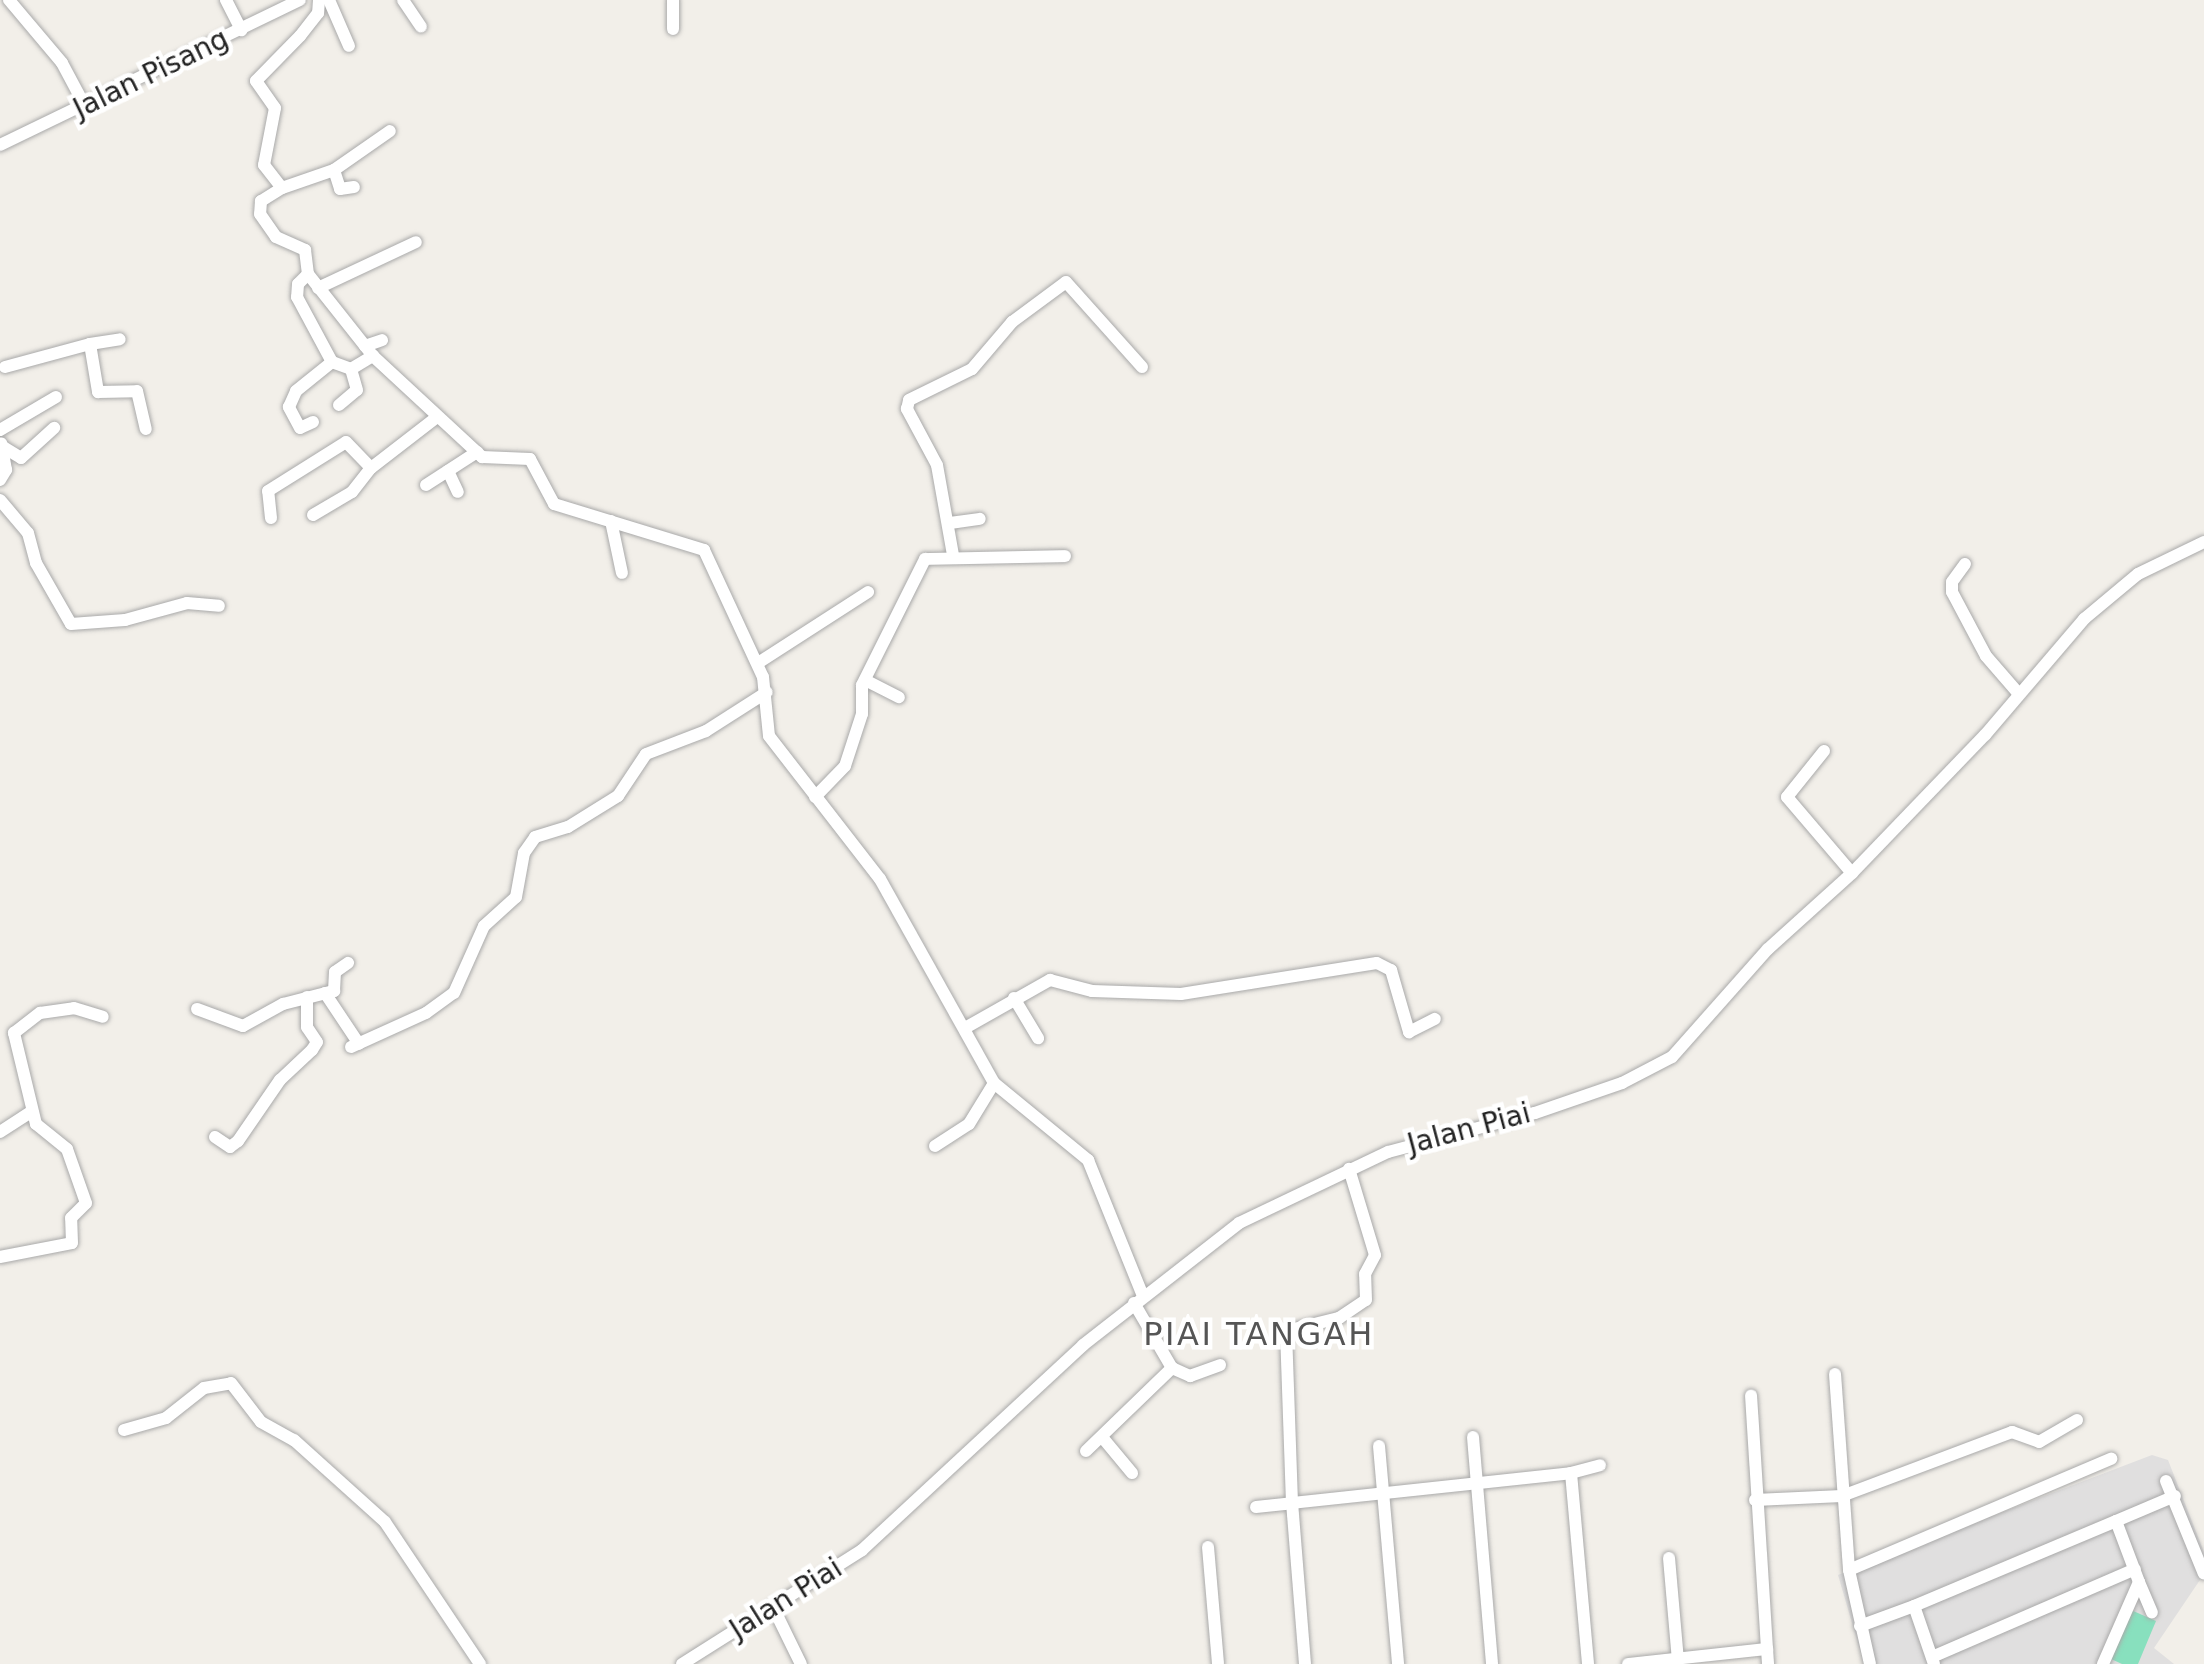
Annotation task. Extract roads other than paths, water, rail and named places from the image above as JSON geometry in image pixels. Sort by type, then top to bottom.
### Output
[{"type":"street","points":[[8,0],[62,63],[85,106]]},
{"type":"street","points":[[226,0],[242,30]]},
{"type":"street","name":"Jalan Pisang","points":[[0,145],[300,0]]},
{"type":"street","points":[[282,188],[264,165],[276,125],[274,108],[256,82],[309,24],[318,0]]},
{"type":"street","points":[[330,0],[349,46]]},
{"type":"street","points":[[403,0],[421,27]]},
{"type":"street","points":[[672,0],[673,29]]},
{"type":"street","points":[[390,131],[334,170],[282,188],[257,208],[276,237],[305,250],[308,274],[369,351],[477,452],[530,460],[554,504],[704,550],[758,663],[767,692],[769,736],[880,880],[994,1083],[1061,1133],[1088,1160],[1139,1300],[1172,1368],[1190,1376],[1220,1366]]},
{"type":"street","points":[[334,170],[340,188],[354,187]]},
{"type":"street","points":[[318,288],[416,242]]},
{"type":"street","points":[[308,274],[298,284],[298,298],[332,362],[351,369]]},
{"type":"street","points":[[953,555],[950,524],[931,447],[908,409],[916,393],[972,369],[1012,322],[1066,282],[1142,367]]},
{"type":"street","points":[[2,366],[120,338]]},
{"type":"street","points":[[351,369],[382,340]]},
{"type":"street","points":[[90,344],[98,392],[137,391],[146,429]]},
{"type":"street","points":[[313,422],[300,428],[289,407],[296,392],[332,362]]},
{"type":"street","points":[[338,405],[357,390],[351,369]]},
{"type":"street","points":[[0,430],[56,396]]},
{"type":"street","points":[[313,515],[359,487],[372,468],[437,418]]},
{"type":"street","points":[[1,444],[21,458],[54,428]]},
{"type":"street","points":[[271,518],[268,491],[346,442],[372,468]]},
{"type":"street","points":[[0,480],[6,470],[1,444]]},
{"type":"street","points":[[426,485],[477,452]]},
{"type":"street","points":[[448,471],[458,492]]},
{"type":"street","points":[[0,500],[28,533],[71,624],[138,618],[176,604],[219,606]]},
{"type":"street","points":[[950,524],[980,519]]},
{"type":"street","points":[[611,521],[622,573]]},
{"type":"street","name":"Jalan Piai","points":[[682,1664],[862,1550],[1139,1300],[1240,1223],[1349,1169],[1655,1068],[1684,1046],[1802,915],[1852,874],[2120,587],[2204,542]]},
{"type":"street","points":[[815,797],[845,766],[862,714],[865,680],[921,564],[953,555],[1064,556]]},
{"type":"street","points":[[1965,564],[1952,592],[1986,656],[2018,694]]},
{"type":"street","points":[[758,663],[868,592]]},
{"type":"street","points":[[865,680],[899,696]]},
{"type":"street","points":[[325,994],[355,1046],[436,1008],[454,992],[484,926],[516,897],[524,854],[535,837],[568,827],[618,796],[646,754],[706,731],[767,692]]},
{"type":"street","points":[[1824,751],[1787,796],[1852,874]]},
{"type":"street","points":[[965,1028],[1050,980],[1085,990],[1198,993],[1377,962],[1391,970],[1407,1030],[1435,1019]]},
{"type":"street","points":[[197,1009],[243,1026],[307,997],[334,991],[335,972],[348,963]]},
{"type":"street","points":[[215,1137],[230,1147],[238,1141],[280,1080],[318,1042],[307,1026],[307,997]]},
{"type":"street","points":[[1014,998],[1038,1038]]},
{"type":"street","points":[[0,1257],[72,1243],[72,1218],[85,1207],[67,1149],[41,1130],[32,1112],[13,1045],[18,1028],[40,1014],[74,1008],[103,1017]]},
{"type":"street","points":[[935,1146],[970,1124],[994,1083]]},
{"type":"street","points":[[0,1132],[32,1112]]},
{"type":"street","points":[[1305,1664],[1292,1503],[1286,1331],[1361,1307],[1375,1258],[1349,1169]]},
{"type":"street","points":[[1086,1451],[1172,1368]]},
{"type":"street","points":[[1835,1374],[1849,1570],[1870,1664]]},
{"type":"street","points":[[124,1430],[166,1418],[204,1388],[231,1383],[261,1422],[294,1440],[386,1522],[460,1627],[477,1659]]},
{"type":"street","points":[[1751,1396],[1768,1664]]},
{"type":"street","points":[[1755,1500],[1842,1496],[2012,1432],[2039,1442],[2077,1420]]},
{"type":"street","points":[[1102,1437],[1132,1472]]},
{"type":"street","points":[[1473,1437],[1492,1664]]},
{"type":"street","points":[[1379,1446],[1379,1492],[1398,1664]]},
{"type":"street","points":[[1849,1570],[2110,1459]]},
{"type":"street","points":[[1256,1506],[1571,1474],[1600,1466]]},
{"type":"street","points":[[1571,1474],[1588,1664]]},
{"type":"street","points":[[2166,1482],[2204,1574]]},
{"type":"street","points":[[1860,1626],[2174,1496]]},
{"type":"street","points":[[2116,1521],[2152,1612]]},
{"type":"street","points":[[1208,1546],[1218,1664]]},
{"type":"street","points":[[1669,1558],[1678,1660]]},
{"type":"street","points":[[1914,1606],[1933,1660],[2137,1575]]},
{"type":"street","points":[[2103,1664],[2137,1575]]},
{"type":"street","points":[[774,1609],[800,1664]]},
{"type":"street","points":[[1628,1664],[1767,1649]]},
{"type":"district","name":"PIAI TANGAH","points":[[1259,1334]]}]
